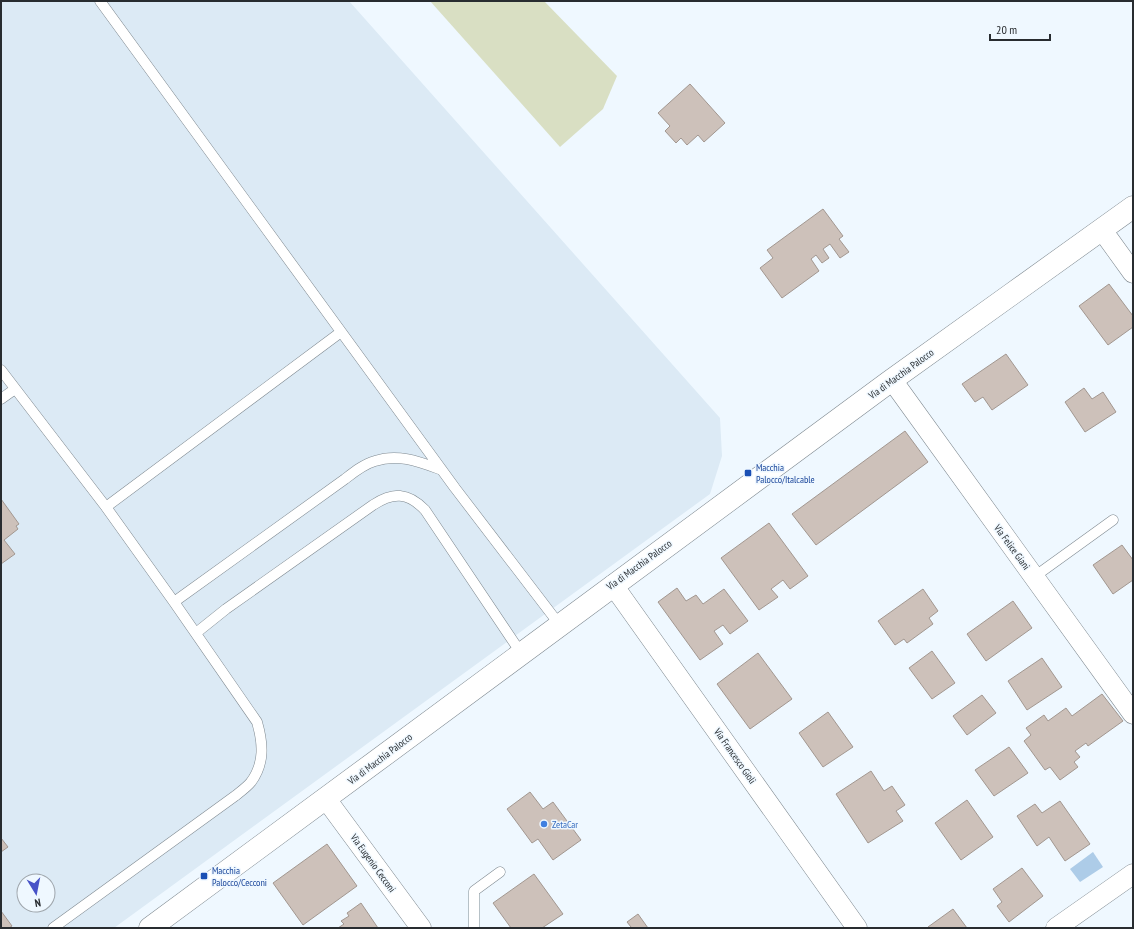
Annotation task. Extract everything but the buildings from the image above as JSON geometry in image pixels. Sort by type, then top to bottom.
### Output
[{"type":"street","name":"Via di Macchia Palocco","points":[[150,928],[326,799],[613,584],[892,380],[1133,207]]},
{"type":"street","points":[[1102,230],[1133,273]]},
{"type":"street","name":"Via Felice Giani","points":[[892,380],[1133,714]]},
{"type":"street","name":"Via Francesco Gioli","points":[[613,584],[857,928]]},
{"type":"street","name":"Via Eugenio Cecconi","points":[[326,799],[421,928]]},
{"type":"street","points":[[1063,926],[1133,874]]},
{"type":"lane","points":[[100,1],[442,470],[559,624]]},
{"type":"lane","points":[[106,507],[341,332]]},
{"type":"lane","points":[[1,370],[106,507],[174,602],[257,722],[262,737],[262,751],[259,766],[251,782],[235,796],[53,928]]},
{"type":"lane","points":[[1,399],[15,389]]},
{"type":"lane","points":[[174,602],[345,479],[374,461],[385,458],[399,458],[417,461],[442,470]]},
{"type":"lane","points":[[196,633],[226,609],[373,505],[389,496],[402,495],[412,498],[425,510],[521,653]]},
{"type":"lane","points":[[1034,577],[1114,520]]},
{"type":"lane","points":[[474,928],[474,891],[500,872]]},
{"type":"shaded area","points":[[1,1],[349,1],[720,418],[722,456],[710,494],[114,928],[1,928]]},
{"type":"green space","points":[[430,1],[544,1],[617,76],[603,109],[560,147]]},
{"type":"water","points":[[1093,852],[1103,867],[1080,882],[1070,869]]},
{"type":"place","name":"Macchia Palocco/Italcable","points":[[748,473]]},
{"type":"place","name":"ZetaCar","points":[[544,824]]},
{"type":"place","name":"Macchia Palocco/Cecconi","points":[[204,876]]}]
